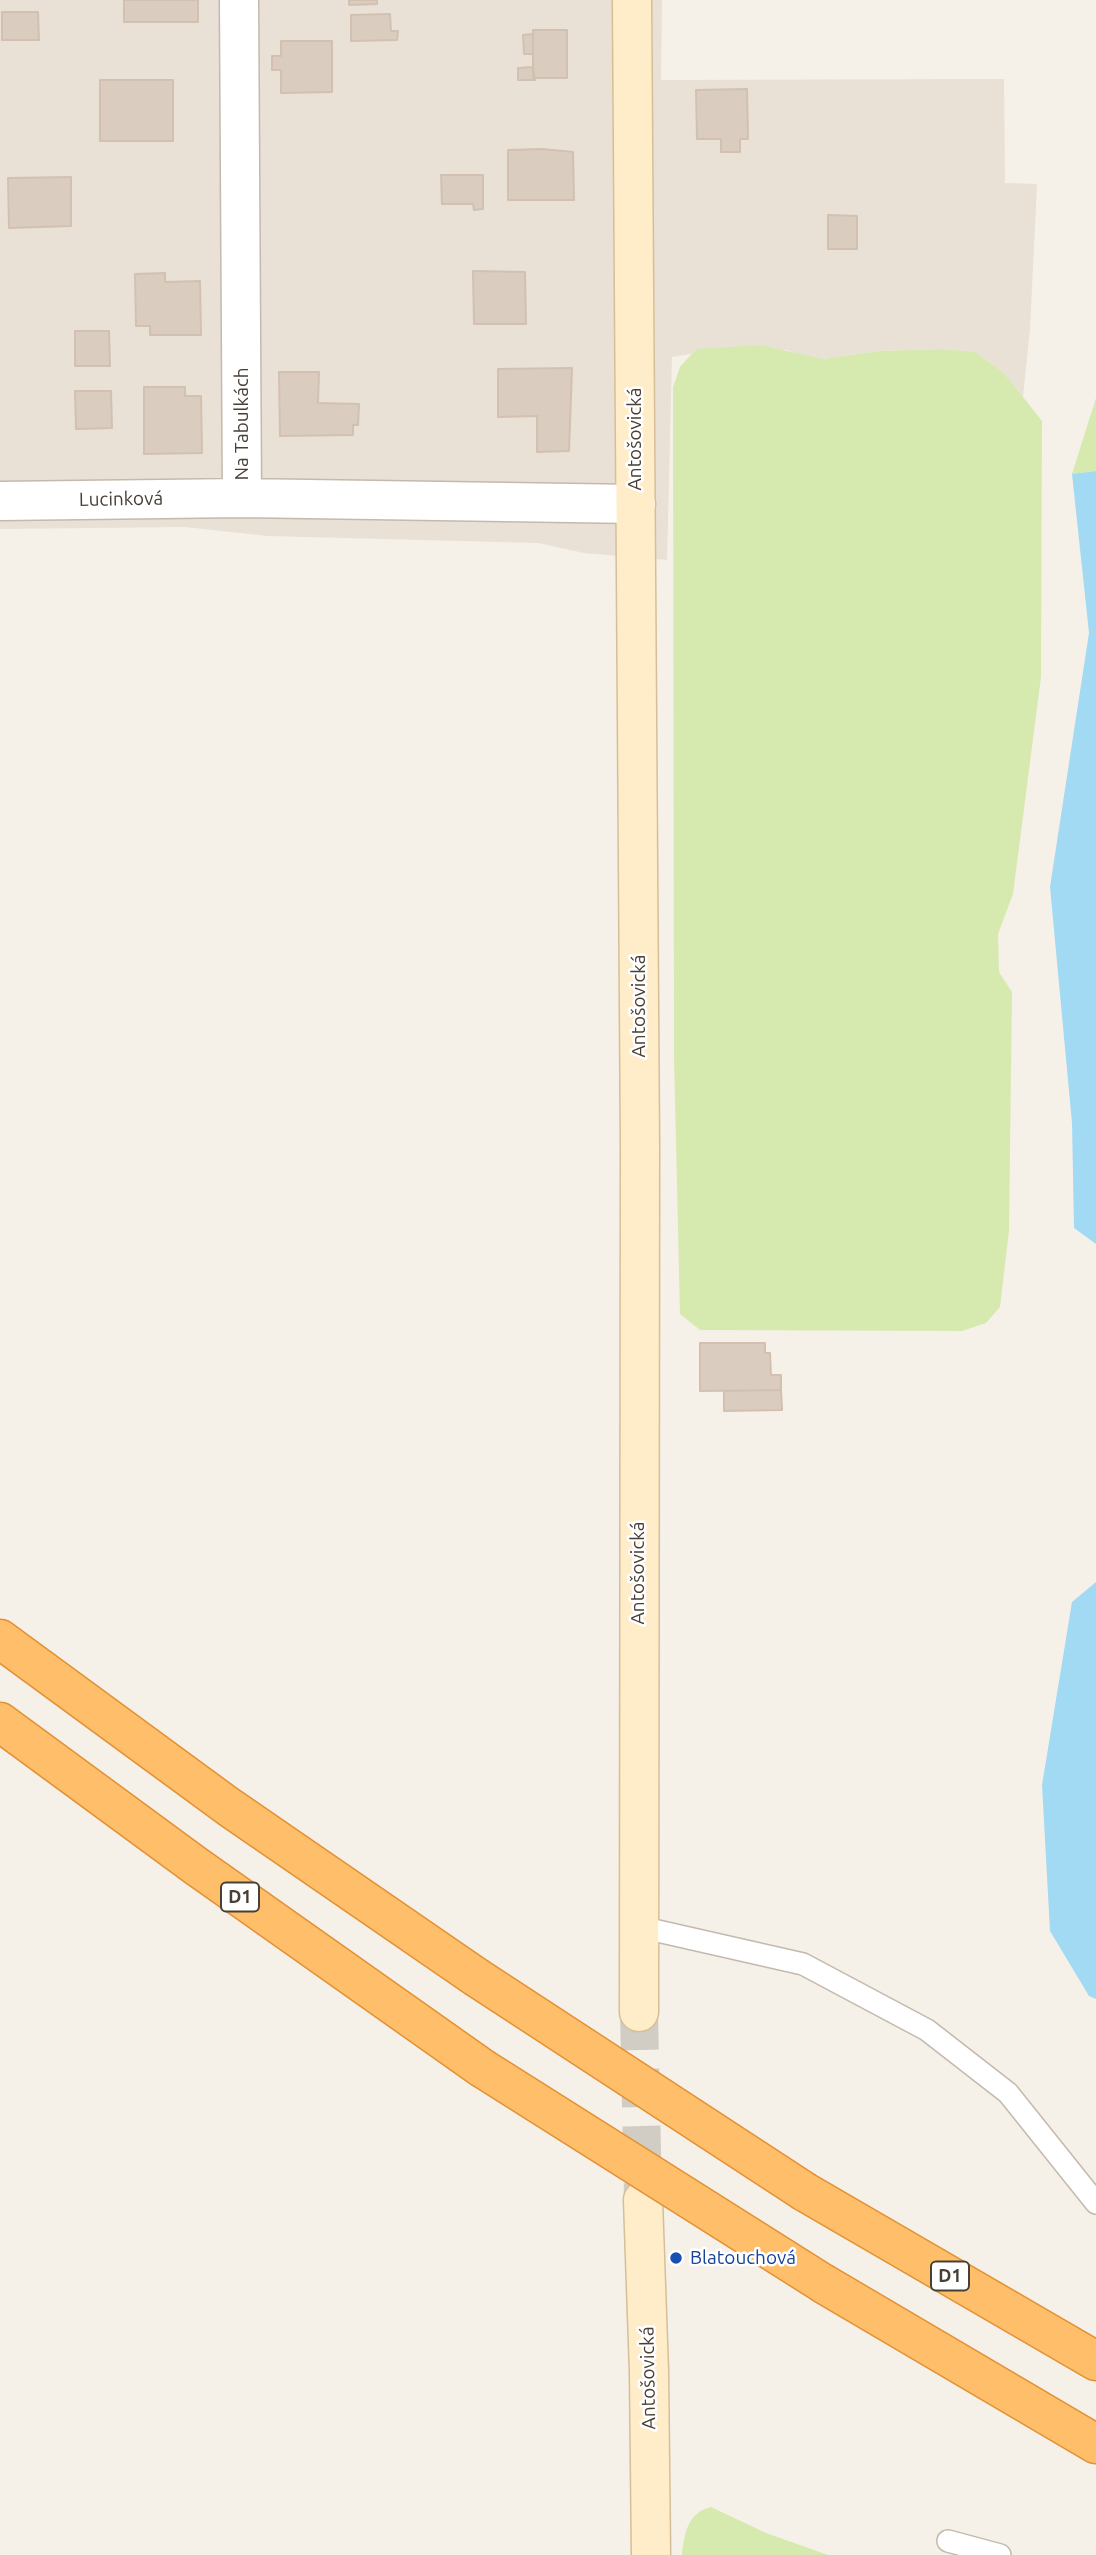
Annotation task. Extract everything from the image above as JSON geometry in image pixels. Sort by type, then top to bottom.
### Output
[{"type":"highway","name":"D1","points":[[0,1639],[229,1807],[476,1978],[804,2192],[1096,2361]]},
{"type":"highway","name":"D1","points":[[0,1721],[196,1866],[482,2068],[824,2284],[1096,2444]]},
{"type":"street","name":"Na Tabulkách","points":[[239,0],[242,498],[636,504]]},
{"type":"street","name":"Antošovická","points":[[632,0],[640,1132],[637,1799],[639,2012]]},
{"type":"street","name":"Lucinková","points":[[0,501],[242,498]]},
{"type":"street","name":"Antošovická","points":[[643,2200],[649,2372],[651,2555]]},
{"type":"lane","points":[[640,1927],[803,1964],[927,2030],[1008,2093],[1096,2203]]},
{"type":"lane","points":[[948,2541],[1000,2555]]},
{"type":"shaded area","points":[[0,0],[662,0],[661,80],[1004,79],[1005,183],[1037,184],[1030,329],[1023,397],[1004,373],[975,352],[942,349],[879,351],[823,359],[805,357],[787,350],[696,349],[691,354],[672,357],[667,560],[584,553],[538,543],[268,536],[185,527],[0,529]]},
{"type":"green space","points":[[761,345],[823,359],[879,351],[942,349],[975,352],[1004,373],[1042,421],[1041,677],[1013,894],[998,934],[999,972],[1012,992],[1009,1231],[1000,1307],[986,1323],[962,1331],[700,1330],[680,1314],[674,1057],[673,387],[680,367],[696,349]]},
{"type":"green space","points":[[1096,398],[1096,471],[1072,474]]},
{"type":"green space","points":[[711,2507],[766,2533],[828,2555],[682,2555],[684,2539],[692,2519]]},
{"type":"water","points":[[1096,471],[1096,1244],[1074,1228],[1072,1123],[1050,887],[1089,633],[1072,474]]},
{"type":"water","points":[[1096,1582],[1096,1999],[1089,1996],[1050,1931],[1042,1785],[1072,1602]]},
{"type":"building","points":[[124,0],[198,0],[198,22],[124,22]]},
{"type":"building","points":[[349,0],[377,0],[377,4],[349,5]]},
{"type":"building","points":[[2,12],[38,12],[39,40],[2,40]]},
{"type":"building","points":[[390,14],[391,31],[398,31],[397,40],[351,41],[351,15]]},
{"type":"building","points":[[533,30],[567,30],[567,78],[533,78]]},
{"type":"building","points":[[533,34],[533,54],[524,54],[523,35]]},
{"type":"building","points":[[281,41],[332,41],[332,92],[281,93],[281,70],[272,70],[272,56],[281,56]]},
{"type":"building","points":[[533,67],[535,80],[518,80],[518,68]]},
{"type":"building","points":[[100,80],[173,80],[173,141],[100,141]]},
{"type":"building","points":[[747,89],[748,139],[740,139],[740,152],[721,152],[721,139],[697,139],[696,90]]},
{"type":"building","points":[[508,150],[573,152],[574,200],[508,200]]},
{"type":"building","points":[[441,175],[483,175],[483,209],[474,210],[473,204],[442,204]]},
{"type":"building","points":[[71,177],[71,226],[9,228],[8,178]]},
{"type":"building","points":[[828,215],[857,216],[857,249],[828,249]]},
{"type":"building","points":[[473,271],[525,272],[526,324],[474,324]]},
{"type":"building","points":[[165,273],[165,282],[200,281],[201,335],[150,335],[150,326],[136,326],[135,274]]},
{"type":"building","points":[[75,331],[109,331],[110,366],[75,366]]},
{"type":"building","points":[[572,368],[569,451],[537,452],[537,416],[498,417],[498,369]]},
{"type":"building","points":[[279,372],[319,372],[318,403],[359,404],[358,425],[353,425],[353,435],[280,436]]},
{"type":"building","points":[[144,387],[185,387],[185,396],[201,396],[202,453],[144,454]]},
{"type":"building","points":[[75,391],[111,391],[112,428],[76,429]]},
{"type":"building","points":[[700,1343],[765,1343],[765,1353],[770,1353],[771,1375],[781,1375],[781,1390],[700,1391]]},
{"type":"building","points":[[781,1390],[782,1410],[724,1411],[724,1391]]},
{"type":"tunnel","points":[[639,2012],[643,2198]]},
{"type":"place","name":"Blatouchová","points":[[676,2258]]}]
